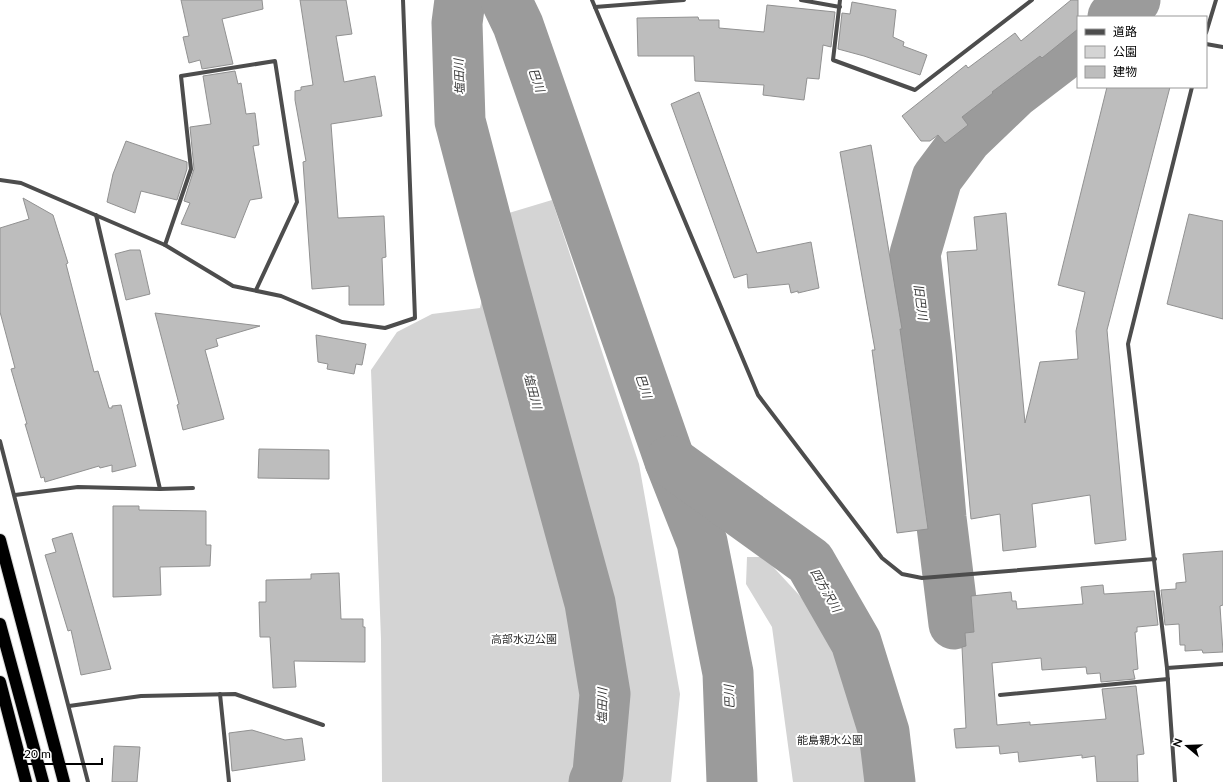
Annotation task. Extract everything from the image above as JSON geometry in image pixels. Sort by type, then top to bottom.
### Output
[{"type":"highway","points":[[0,540],[64,782]]},
{"type":"highway","points":[[0,624],[43,782]]},
{"type":"highway","points":[[0,682],[26,782]]},
{"type":"street","points":[[0,180],[21,183],[165,245],[233,286],[282,296],[342,322],[385,328],[415,318],[403,0]]},
{"type":"street","points":[[592,0],[758,395],[882,558],[902,574],[922,578],[1155,559]]},
{"type":"street","points":[[595,7],[684,0]]},
{"type":"street","points":[[801,0],[840,7]]},
{"type":"street","points":[[840,0],[833,60],[916,90],[1032,0]]},
{"type":"street","points":[[1207,30],[1216,0]]},
{"type":"street","points":[[1207,44],[1223,47]]},
{"type":"street","points":[[165,245],[191,169],[181,76],[275,61],[297,202],[256,290]]},
{"type":"street","points":[[1175,782],[1167,668],[1128,344],[1192,88]]},
{"type":"street","points":[[96,215],[160,489]]},
{"type":"street","points":[[0,441],[88,782]]},
{"type":"street","points":[[15,495],[78,487],[160,489],[193,488]]},
{"type":"street","points":[[1167,668],[1223,664]]},
{"type":"street","points":[[1000,695],[1168,679]]},
{"type":"street","points":[[220,694],[229,782]]},
{"type":"street","points":[[69,706],[141,696],[235,694],[323,726]]},
{"type":"green space","name":"高部水辺公園","points":[[552,200],[639,464],[680,694],[671,782],[382,782],[381,639],[371,370],[397,332],[432,314],[480,308],[499,216]]},
{"type":"green space","name":"能島親水公園","points":[[747,557],[764,557],[800,596],[849,657],[880,757],[881,782],[793,782],[772,627],[746,584]]},
{"type":"building","points":[[181,0],[262,0],[263,9],[222,19],[233,64],[202,69],[200,60],[189,63],[183,37],[189,36]]},
{"type":"building","points":[[300,0],[346,0],[352,34],[336,36],[344,82],[375,76],[382,116],[331,124],[338,218],[384,216],[386,257],[382,258],[384,305],[349,305],[349,286],[312,289],[303,162],[306,161],[295,100],[295,91],[301,90],[301,87],[313,85]]},
{"type":"building","points":[[1071,0],[1078,0],[1077,30],[1042,58],[1040,56],[992,92],[993,93],[962,117],[968,125],[945,143],[938,135],[930,141],[921,141],[902,116],[966,65],[968,68],[1015,33],[1021,41]]},
{"type":"building","points":[[852,2],[896,10],[893,37],[904,42],[903,46],[927,55],[920,75],[838,49],[842,13],[850,14]]},
{"type":"building","points":[[767,5],[835,12],[831,47],[823,45],[819,79],[807,78],[804,100],[763,95],[764,85],[695,81],[694,56],[638,56],[637,18],[698,17],[699,20],[719,20],[719,28],[764,32]]},
{"type":"building","points":[[235,71],[238,84],[241,83],[246,114],[255,113],[259,145],[253,146],[262,198],[250,200],[235,238],[181,224],[190,203],[184,201],[194,169],[190,127],[211,124],[203,76]]},
{"type":"building","points":[[1107,88],[1170,88],[1107,330],[1126,540],[1095,544],[1090,495],[1032,504],[1036,547],[1003,551],[1000,514],[971,519],[947,252],[977,250],[974,217],[1006,213],[1025,423],[1040,362],[1078,359],[1076,331],[1085,292],[1058,285]]},
{"type":"building","points":[[699,92],[757,253],[811,242],[819,288],[798,293],[798,291],[791,293],[789,284],[748,288],[747,274],[734,278],[671,104]]},
{"type":"building","points":[[126,141],[187,162],[187,169],[177,200],[141,191],[135,213],[107,202],[113,174]]},
{"type":"building","points":[[871,145],[902,329],[900,329],[928,529],[897,533],[872,350],[875,350],[840,152]]},
{"type":"building","points":[[23,198],[53,215],[68,263],[66,264],[94,372],[98,371],[109,408],[112,408],[112,406],[121,405],[136,466],[112,472],[112,465],[100,468],[99,466],[45,482],[44,477],[41,478],[11,369],[15,368],[0,312],[0,228],[29,219]]},
{"type":"building","points":[[1189,214],[1223,221],[1223,319],[1167,304]]},
{"type":"building","points":[[130,250],[140,250],[150,294],[126,300],[115,254]]},
{"type":"building","points":[[155,313],[260,326],[216,339],[218,346],[205,350],[224,419],[183,430],[177,405],[179,404]]},
{"type":"building","points":[[316,335],[366,344],[362,365],[356,364],[354,374],[327,369],[328,364],[318,362]]},
{"type":"building","points":[[259,449],[329,450],[329,479],[258,478]]},
{"type":"building","points":[[113,506],[139,506],[139,510],[206,511],[206,545],[211,545],[210,566],[160,567],[161,595],[113,597]]},
{"type":"building","points":[[72,533],[111,669],[81,675],[71,630],[68,631],[45,555],[56,552],[52,539]]},
{"type":"building","points":[[1223,551],[1223,605],[1220,606],[1223,652],[1203,653],[1202,650],[1185,651],[1185,645],[1180,645],[1179,624],[1165,625],[1161,590],[1176,589],[1176,583],[1186,582],[1183,554]]},
{"type":"building","points":[[339,573],[341,619],[363,619],[363,627],[365,627],[365,662],[294,661],[296,687],[273,688],[270,637],[260,637],[259,602],[266,602],[266,580],[311,579],[311,574]]},
{"type":"building","points":[[1103,585],[1104,594],[1154,591],[1158,625],[1137,627],[1137,632],[1135,632],[1138,669],[1133,670],[1135,679],[1101,682],[1100,673],[1087,674],[1086,667],[1042,670],[1041,658],[992,663],[997,725],[1030,722],[1030,725],[1106,719],[1102,689],[1136,686],[1144,754],[1137,755],[1138,782],[1097,782],[1095,756],[1082,758],[1082,755],[1019,762],[1018,752],[1000,754],[999,746],[956,748],[954,729],[966,728],[962,647],[966,646],[965,633],[974,632],[971,596],[1011,592],[1012,601],[1016,601],[1017,609],[1083,604],[1081,587]]},
{"type":"building","points":[[252,730],[285,740],[302,738],[305,760],[232,771],[229,733]]},
{"type":"building","points":[[114,746],[140,747],[137,782],[112,782]]},
{"type":"waterway","name":"塩田川","points":[[460,0],[457,23],[460,121],[590,603],[605,694],[598,773],[594,782]]},
{"type":"waterway","name":"巴川","points":[[506,0],[518,25],[670,461],[702,542],[728,673],[732,782]]},
{"type":"waterway","name":"旧巴川","points":[[1114,16],[1135,0]]},
{"type":"waterway","name":"旧巴川","points":[[954,624],[941,518],[927,357],[915,254],[937,178],[967,138],[1014,93],[1077,45]]},
{"type":"waterway","name":"四方沢川","points":[[670,461],[810,562],[856,642],[884,732],[890,782]]}]
